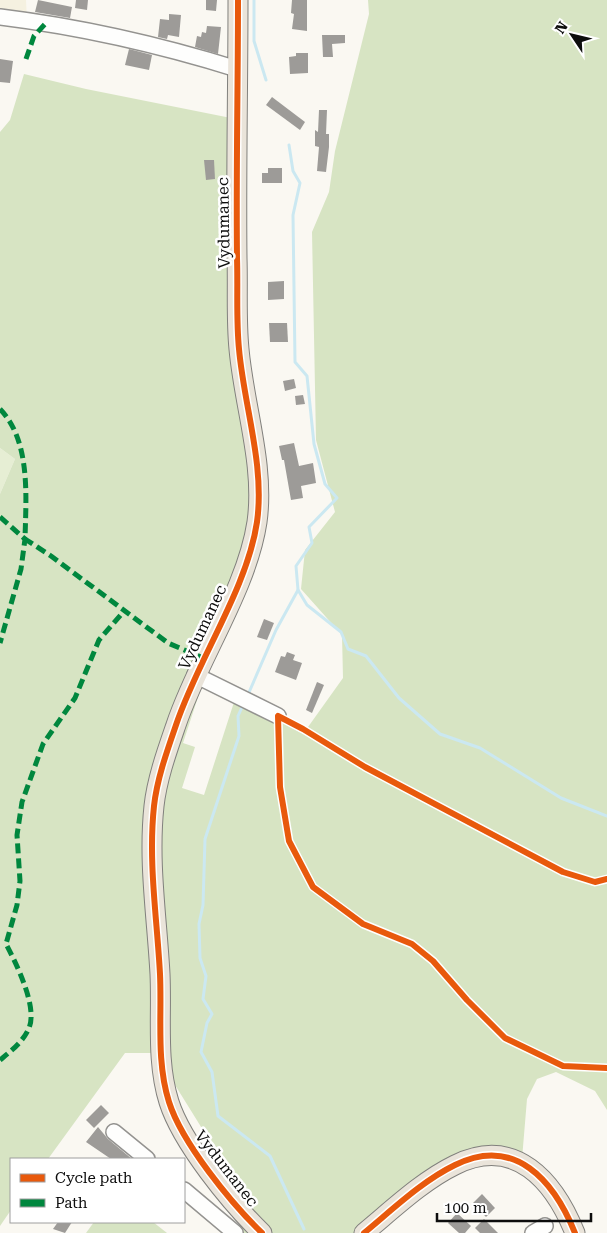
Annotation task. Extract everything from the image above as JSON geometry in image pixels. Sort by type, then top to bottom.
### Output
[{"type":"main road","name":"Vydumanec","points":[[238,0],[239,349],[259,490],[257,522],[241,578],[195,675],[162,766],[154,803],[152,835],[162,1077],[169,1105],[196,1156],[262,1233]]},
{"type":"main road","points":[[364,1233],[423,1186],[455,1165],[480,1156],[504,1156],[521,1162],[538,1173],[552,1190],[575,1233]]},
{"type":"street","points":[[0,17],[62,25],[176,50],[237,69]]},
{"type":"street","name":"Vydumanec","points":[[195,675],[278,716]]},
{"type":"street","points":[[114,1132],[145,1158]]},
{"type":"street","points":[[185,1191],[235,1233]]},
{"type":"shaded area","points":[[0,0],[26,0],[27,22],[0,22]]},
{"type":"green space","points":[[368,0],[607,0],[607,1110],[595,1091],[556,1072],[537,1079],[527,1099],[522,1159],[486,1154],[364,1233],[234,1233],[252,1209],[162,1064],[162,1053],[125,1053],[49,1158],[10,1158],[10,1211],[0,1226],[0,494],[15,459],[0,448],[0,132],[10,120],[24,74],[86,89],[231,118],[258,519],[199,673],[303,734],[343,678],[342,635],[301,589],[305,550],[335,512],[316,440],[312,232],[329,192],[335,151],[369,14]],"holes":[[[202,685],[236,696],[204,795],[182,788],[195,747],[183,743]]]},
{"type":"green space","points":[[0,448],[15,459],[0,494]]},
{"type":"green space","points":[[93,1223],[154,1223],[167,1233],[86,1233]]},
{"type":"building","points":[[38,0],[72,7],[70,18],[35,12]]},
{"type":"building","points":[[76,0],[88,0],[87,10],[75,8]]},
{"type":"building","points":[[206,0],[217,0],[216,11],[206,10]]},
{"type":"building","points":[[292,0],[307,0],[307,31],[292,29],[294,14],[291,13]]},
{"type":"building","points":[[169,14],[181,15],[179,37],[168,35],[167,39],[158,37],[160,19],[169,20]]},
{"type":"building","points":[[207,26],[221,27],[218,54],[195,47],[197,36],[201,37],[202,32],[206,33]]},
{"type":"building","points":[[322,35],[345,35],[345,43],[332,44],[333,57],[323,57]]},
{"type":"building","points":[[129,49],[152,55],[149,70],[125,65]]},
{"type":"building","points":[[296,53],[308,53],[308,73],[290,74],[289,57],[296,56]]},
{"type":"building","points":[[0,59],[13,61],[10,83],[0,82]]},
{"type":"building","points":[[272,97],[305,122],[300,130],[266,105]]},
{"type":"building","points":[[319,110],[327,110],[326,134],[329,134],[329,147],[326,172],[317,171],[319,147],[315,146],[315,130],[318,132]]},
{"type":"building","points":[[204,160],[214,160],[215,179],[206,180]]},
{"type":"building","points":[[268,168],[282,168],[282,183],[262,183],[262,173],[268,173]]},
{"type":"building","points":[[284,281],[284,299],[268,300],[268,282]]},
{"type":"building","points":[[269,323],[287,323],[288,342],[270,342]]},
{"type":"building","points":[[294,379],[296,388],[285,391],[283,381]]},
{"type":"building","points":[[303,395],[305,404],[296,405],[295,396]]},
{"type":"building","points":[[294,443],[299,466],[313,463],[316,483],[301,486],[303,498],[291,500],[284,460],[282,460],[279,446]]},
{"type":"building","points":[[264,619],[274,623],[267,640],[257,637]]},
{"type":"building","points":[[287,652],[295,655],[293,660],[302,663],[296,680],[275,672],[281,656],[285,657]]},
{"type":"building","points":[[317,682],[324,685],[312,713],[306,710]]},
{"type":"building","points":[[101,1105],[109,1113],[94,1128],[86,1120]]},
{"type":"building","points":[[98,1127],[108,1139],[131,1158],[110,1158],[86,1142]]},
{"type":"building","points":[[482,1194],[495,1208],[486,1217],[473,1203]]},
{"type":"building","points":[[457,1213],[471,1226],[465,1233],[459,1233],[448,1223]]},
{"type":"building","points":[[484,1219],[498,1233],[480,1233],[475,1228]]},
{"type":"building","points":[[57,1223],[71,1223],[65,1233],[53,1229]]},
{"type":"waterway","name":"Vydumanec","points":[[254,0],[254,41],[266,80]]},
{"type":"waterway","name":"Vydumanec","points":[[289,145],[293,171],[300,183],[293,215],[295,362],[307,376],[314,444],[325,484],[337,498],[309,527],[312,543],[296,566],[298,590],[307,605],[341,632],[348,649],[366,656],[399,698],[440,734],[480,748],[561,798],[607,816]]},
{"type":"waterway","points":[[247,697],[276,630],[298,590]]},
{"type":"waterway","points":[[243,705],[238,716],[239,736],[205,839],[203,905],[199,924],[200,958],[206,976],[203,999],[212,1014],[207,1023],[201,1052],[212,1072],[218,1116],[270,1156],[304,1229]]},
{"type":"marked path","points":[[26,59],[34,36],[46,23]]},
{"type":"marked path","points":[[0,409],[10,422],[22,453],[26,488],[25,539],[51,556],[168,643],[203,658]]},
{"type":"marked path","points":[[0,517],[25,539],[21,569],[0,643]]},
{"type":"marked path","points":[[0,1060],[23,1038],[29,1028],[31,1019],[31,1009],[25,985],[6,944],[17,905],[20,881],[17,835],[22,802],[43,744],[75,698],[99,640],[125,610]]},
{"type":"cycle path","points":[[238,0],[238,326],[239,349],[256,457],[259,501],[257,522],[252,547],[243,573],[185,700],[166,755],[155,796],[152,848],[160,974],[162,1071],[169,1102],[175,1118],[196,1154],[236,1206],[262,1233]]},
{"type":"cycle path","points":[[607,879],[595,882],[563,872],[365,767],[278,716],[280,787],[289,841],[313,887],[363,924],[412,944],[433,961],[467,1000],[505,1038],[563,1066],[607,1068]]},
{"type":"cycle path","points":[[364,1233],[431,1179],[455,1165],[477,1157],[496,1156],[514,1160],[530,1168],[544,1181],[556,1196],[575,1233]]}]
